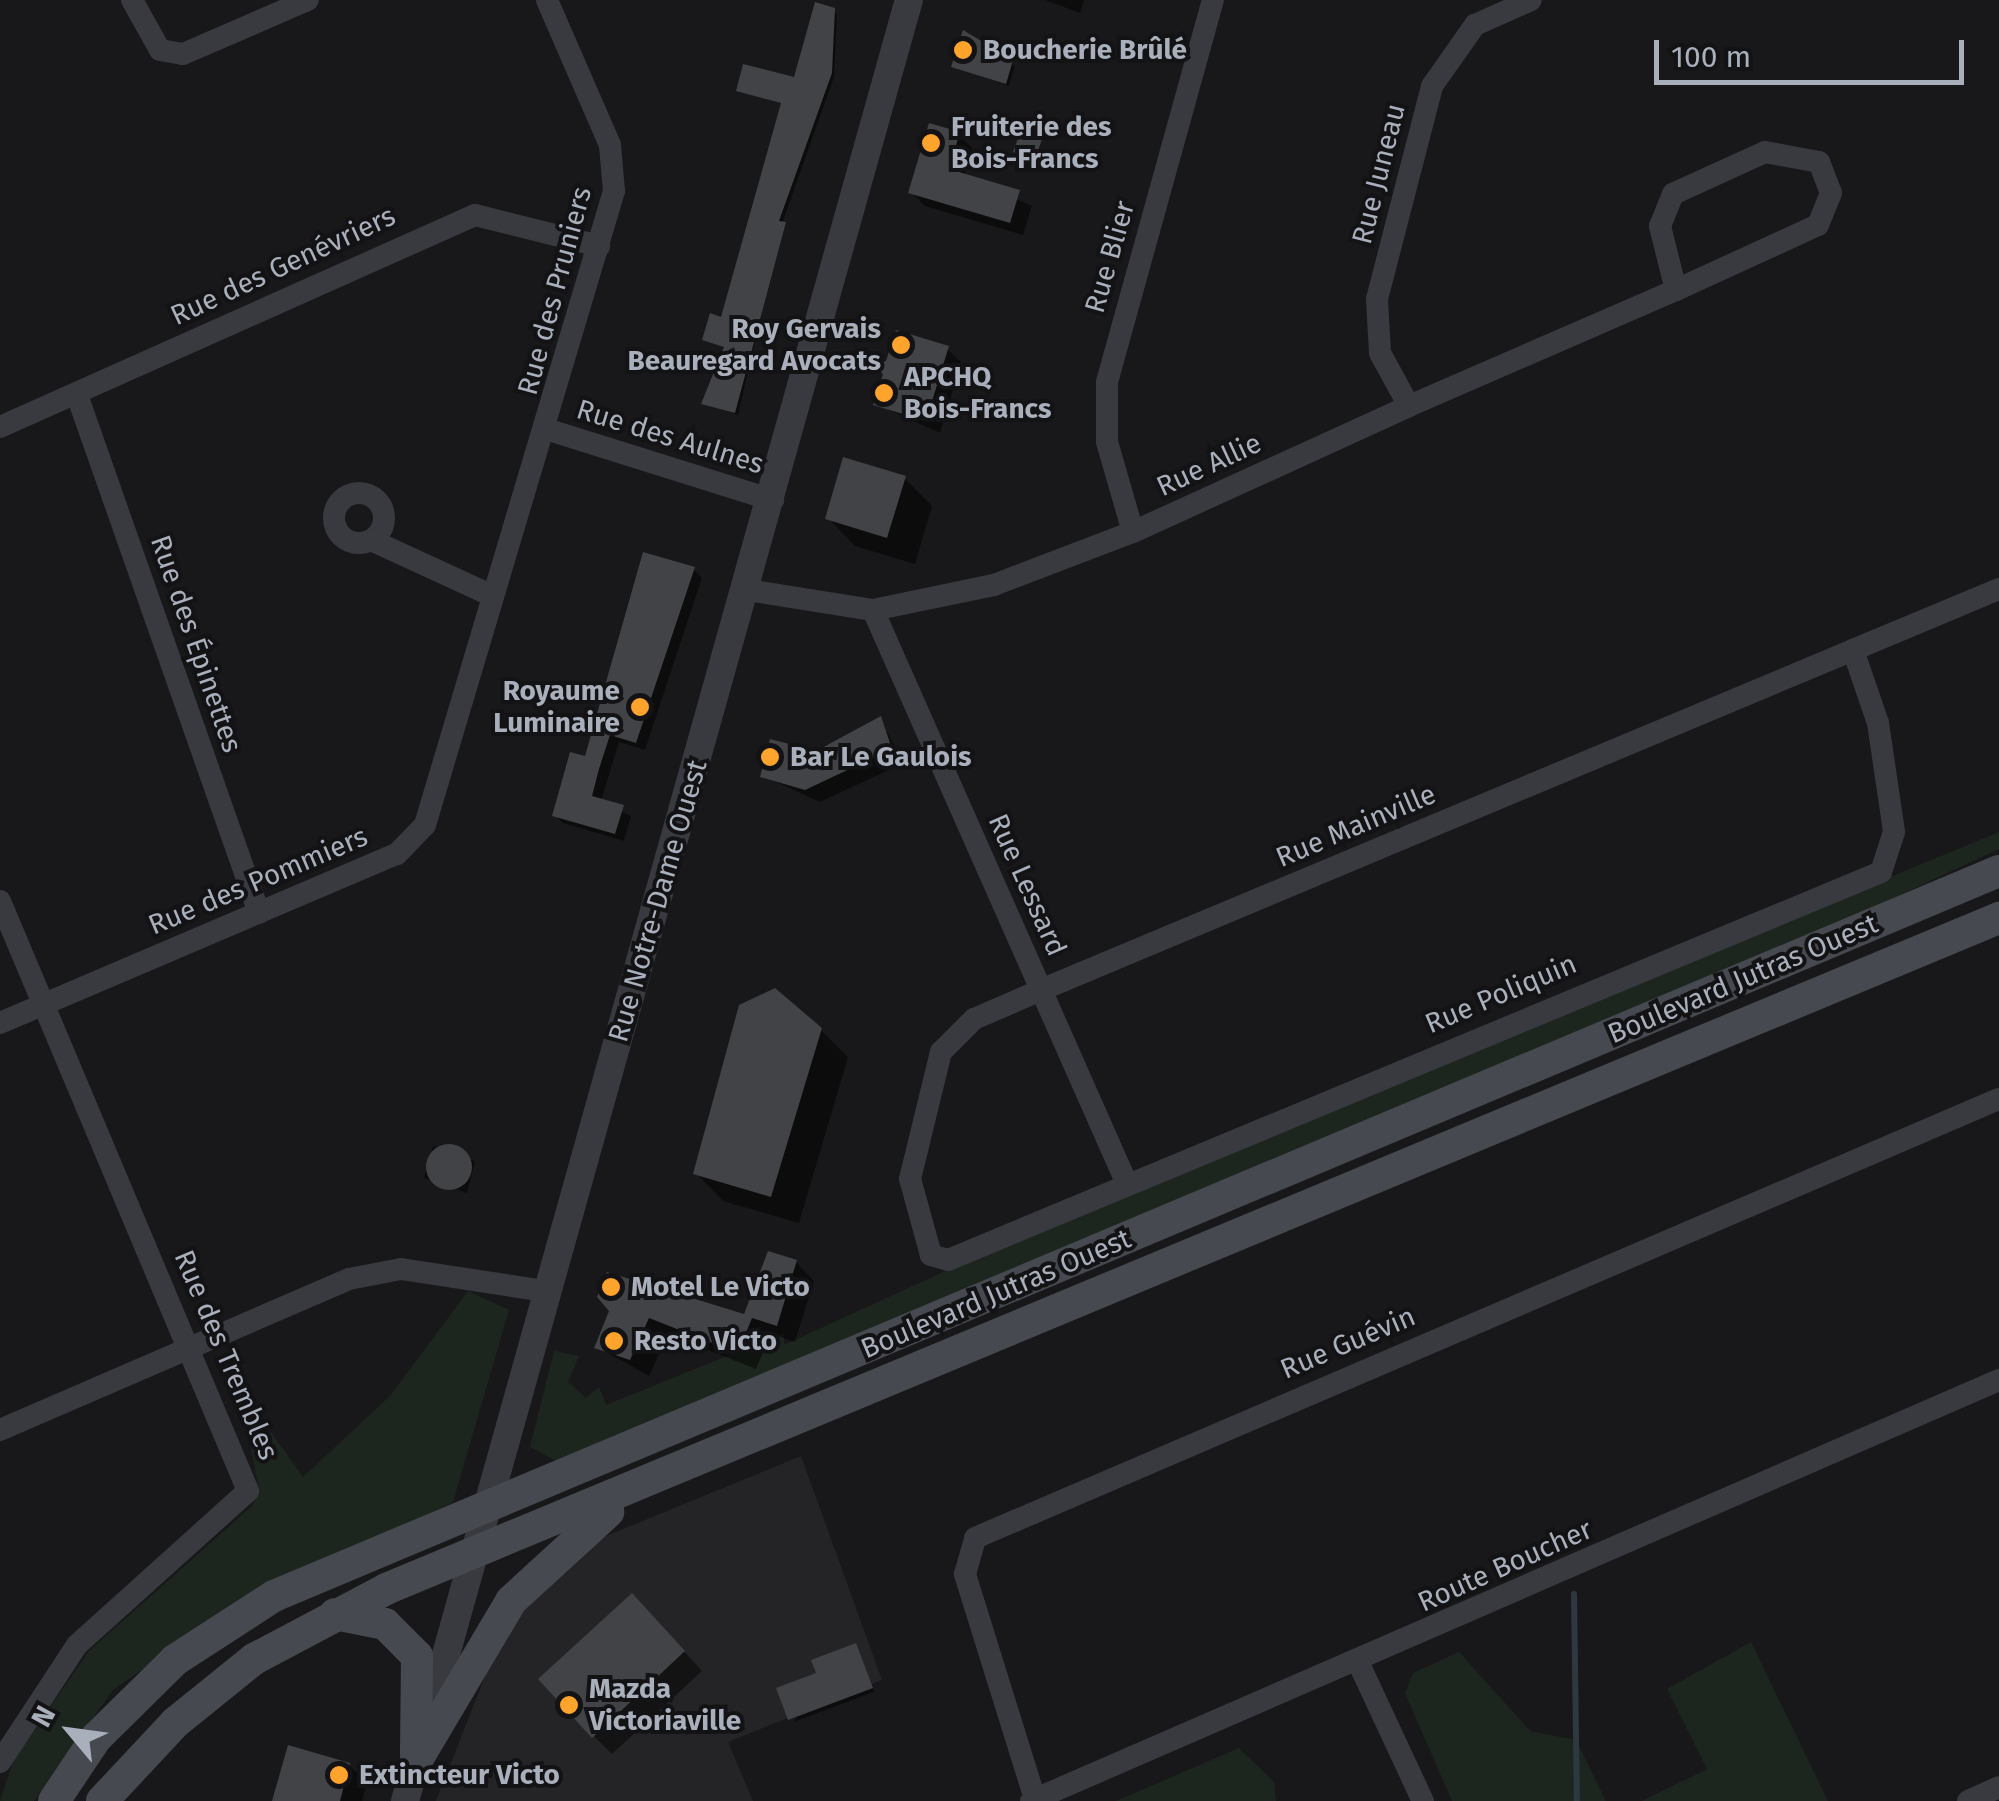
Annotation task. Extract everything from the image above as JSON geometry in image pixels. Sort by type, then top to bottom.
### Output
[{"type":"main road","name":"Boulevard Jutras Ouest","points":[[54,1801],[96,1738],[223,1625],[483,1508],[1999,871]]},
{"type":"main road","name":"Boulevard Jutras Ouest","points":[[102,1801],[214,1690],[335,1614],[1999,918]]},
{"type":"main road","points":[[415,1762],[511,1601],[645,1483]]},
{"type":"main road","points":[[335,1614],[385,1624],[417,1656],[415,1762]]},
{"type":"street","points":[[132,0],[160,50],[183,54],[308,0]]},
{"type":"street","name":"Rue des Pruniers","points":[[547,0],[610,145],[614,191],[548,430]]},
{"type":"street","name":"Rue Notre-Dame Ouest","points":[[405,1801],[483,1508],[748,590],[909,0]]},
{"type":"street","name":"Rue Blier","points":[[1134,532],[1104,426],[1107,382],[1213,0]]},
{"type":"street","name":"Rue Juneau","points":[[1408,406],[1380,353],[1377,299],[1432,86],[1475,24],[1532,0]]},
{"type":"street","name":"Rue Allie","points":[[748,590],[872,610],[994,585],[1134,532],[1408,406],[1676,290],[1818,225],[1831,193],[1819,162],[1765,152],[1673,194],[1660,226],[1676,290]]},
{"type":"street","name":"Rue des Genévriers","points":[[0,427],[474,215],[599,246]]},
{"type":"street","name":"Rue des Épinettes","points":[[77,395],[260,913]]},
{"type":"street","name":"Rue des Aulnes","points":[[548,430],[773,500]]},
{"type":"street","name":"Rue des Pommiers","points":[[0,1023],[397,854],[424,826],[548,430]]},
{"type":"street","points":[[371,540],[493,596]]},
{"type":"street","name":"Rue Mainville","points":[[931,1255],[910,1180],[941,1052],[974,1019],[1999,589]]},
{"type":"street","name":"Rue Lessard","points":[[872,610],[1127,1184]]},
{"type":"street","name":"Rue Poliquin","points":[[931,1255],[948,1260],[1881,872],[1894,832],[1878,724],[1853,650]]},
{"type":"street","name":"Rue des Trembles","points":[[0,901],[39,1006],[191,1347],[248,1491],[78,1645],[0,1762]]},
{"type":"street","name":"Rue Guévin","points":[[1033,1800],[965,1574],[975,1538],[1999,1099]]},
{"type":"street","points":[[0,1430],[376,1272],[545,1291]]},
{"type":"street","name":"Route Boucher","points":[[1033,1800],[1359,1664],[1999,1380]]},
{"type":"street","points":[[1359,1664],[1424,1801]]},
{"type":"street","points":[[1968,1801],[1999,1787]]},
{"type":"shaded area","points":[[1999,832],[1999,849],[1846,920],[556,1461],[530,1447],[554,1351],[579,1356],[568,1382],[586,1398],[599,1387],[606,1405],[784,1333],[784,1345],[1037,1229]]},
{"type":"shaded area","points":[[468,1291],[509,1310],[453,1502],[188,1637],[113,1690],[34,1801],[0,1801],[14,1759],[89,1651],[252,1506],[259,1488],[250,1445],[271,1432],[303,1477],[391,1395]]},
{"type":"shaded area","points":[[801,1456],[882,1680],[728,1742],[753,1801],[436,1801],[502,1633],[560,1570],[606,1536]]},
{"type":"shaded area","points":[[1751,1642],[1828,1801],[1642,1801],[1707,1769],[1667,1689]]},
{"type":"shaded area","points":[[1459,1652],[1530,1731],[1576,1740],[1606,1801],[1452,1801],[1405,1693],[1413,1673]]},
{"type":"shaded area","points":[[1239,1748],[1274,1782],[1276,1801],[1116,1801]]},
{"type":"building","points":[[815,2],[835,8],[832,73],[779,221],[786,222],[735,413],[701,404],[724,347],[702,340],[710,313],[721,317],[781,103],[736,91],[743,64],[794,77]]},
{"type":"building","points":[[963,30],[1013,60],[1006,84],[951,67]]},
{"type":"building","points":[[929,123],[960,132],[949,169],[1020,190],[1010,223],[908,193]]},
{"type":"building","points":[[1020,133],[1042,139],[1035,160],[1013,152]]},
{"type":"building","points":[[896,330],[949,346],[926,421],[873,405],[883,374],[874,366],[886,361]]},
{"type":"building","points":[[843,457],[906,476],[887,538],[825,519]]},
{"type":"building","points":[[643,552],[695,567],[636,743],[610,735],[599,769],[592,796],[624,805],[615,834],[552,816],[570,752],[585,756]]},
{"type":"building","points":[[881,716],[892,749],[805,790],[760,777],[770,739],[816,751]]},
{"type":"building","points":[[775,988],[822,1028],[771,1197],[693,1174],[739,1005]]},
{"type":"building","points":[[449,1144],[465,1151],[472,1167],[465,1183],[449,1190],[433,1183],[426,1167],[433,1151]]},
{"type":"building","points":[[768,1251],[797,1260],[777,1326],[752,1318],[738,1353],[649,1318],[630,1360],[594,1348],[609,1311],[597,1297],[607,1272],[744,1314]]},
{"type":"building","points":[[632,1593],[685,1651],[592,1738],[538,1679]]},
{"type":"building","points":[[856,1643],[873,1688],[788,1720],[776,1688],[816,1673],[811,1660]]},
{"type":"building","points":[[288,1745],[350,1763],[340,1801],[272,1801]]},
{"type":"waterway","points":[[1574,1594],[1577,1801]]},
{"type":"place","name":"Boucherie Brûlé","points":[[963,50]]},
{"type":"place","name":"Fruiterie des Bois-Francs","points":[[931,143]]},
{"type":"place","name":"Roy Gervais Beauregard Avocats","points":[[901,345]]},
{"type":"place","name":"APCHQ Bois-Francs","points":[[884,393]]},
{"type":"place","name":"Royaume Luminaire","points":[[640,707]]},
{"type":"place","name":"Bar Le Gaulois","points":[[770,757]]},
{"type":"place","name":"Motel Le Victo","points":[[611,1287]]},
{"type":"place","name":"Resto Victo","points":[[614,1341]]},
{"type":"place","name":"Mazda Victoriaville","points":[[569,1705]]},
{"type":"place","name":"Extincteur Victo","points":[[339,1775]]}]
